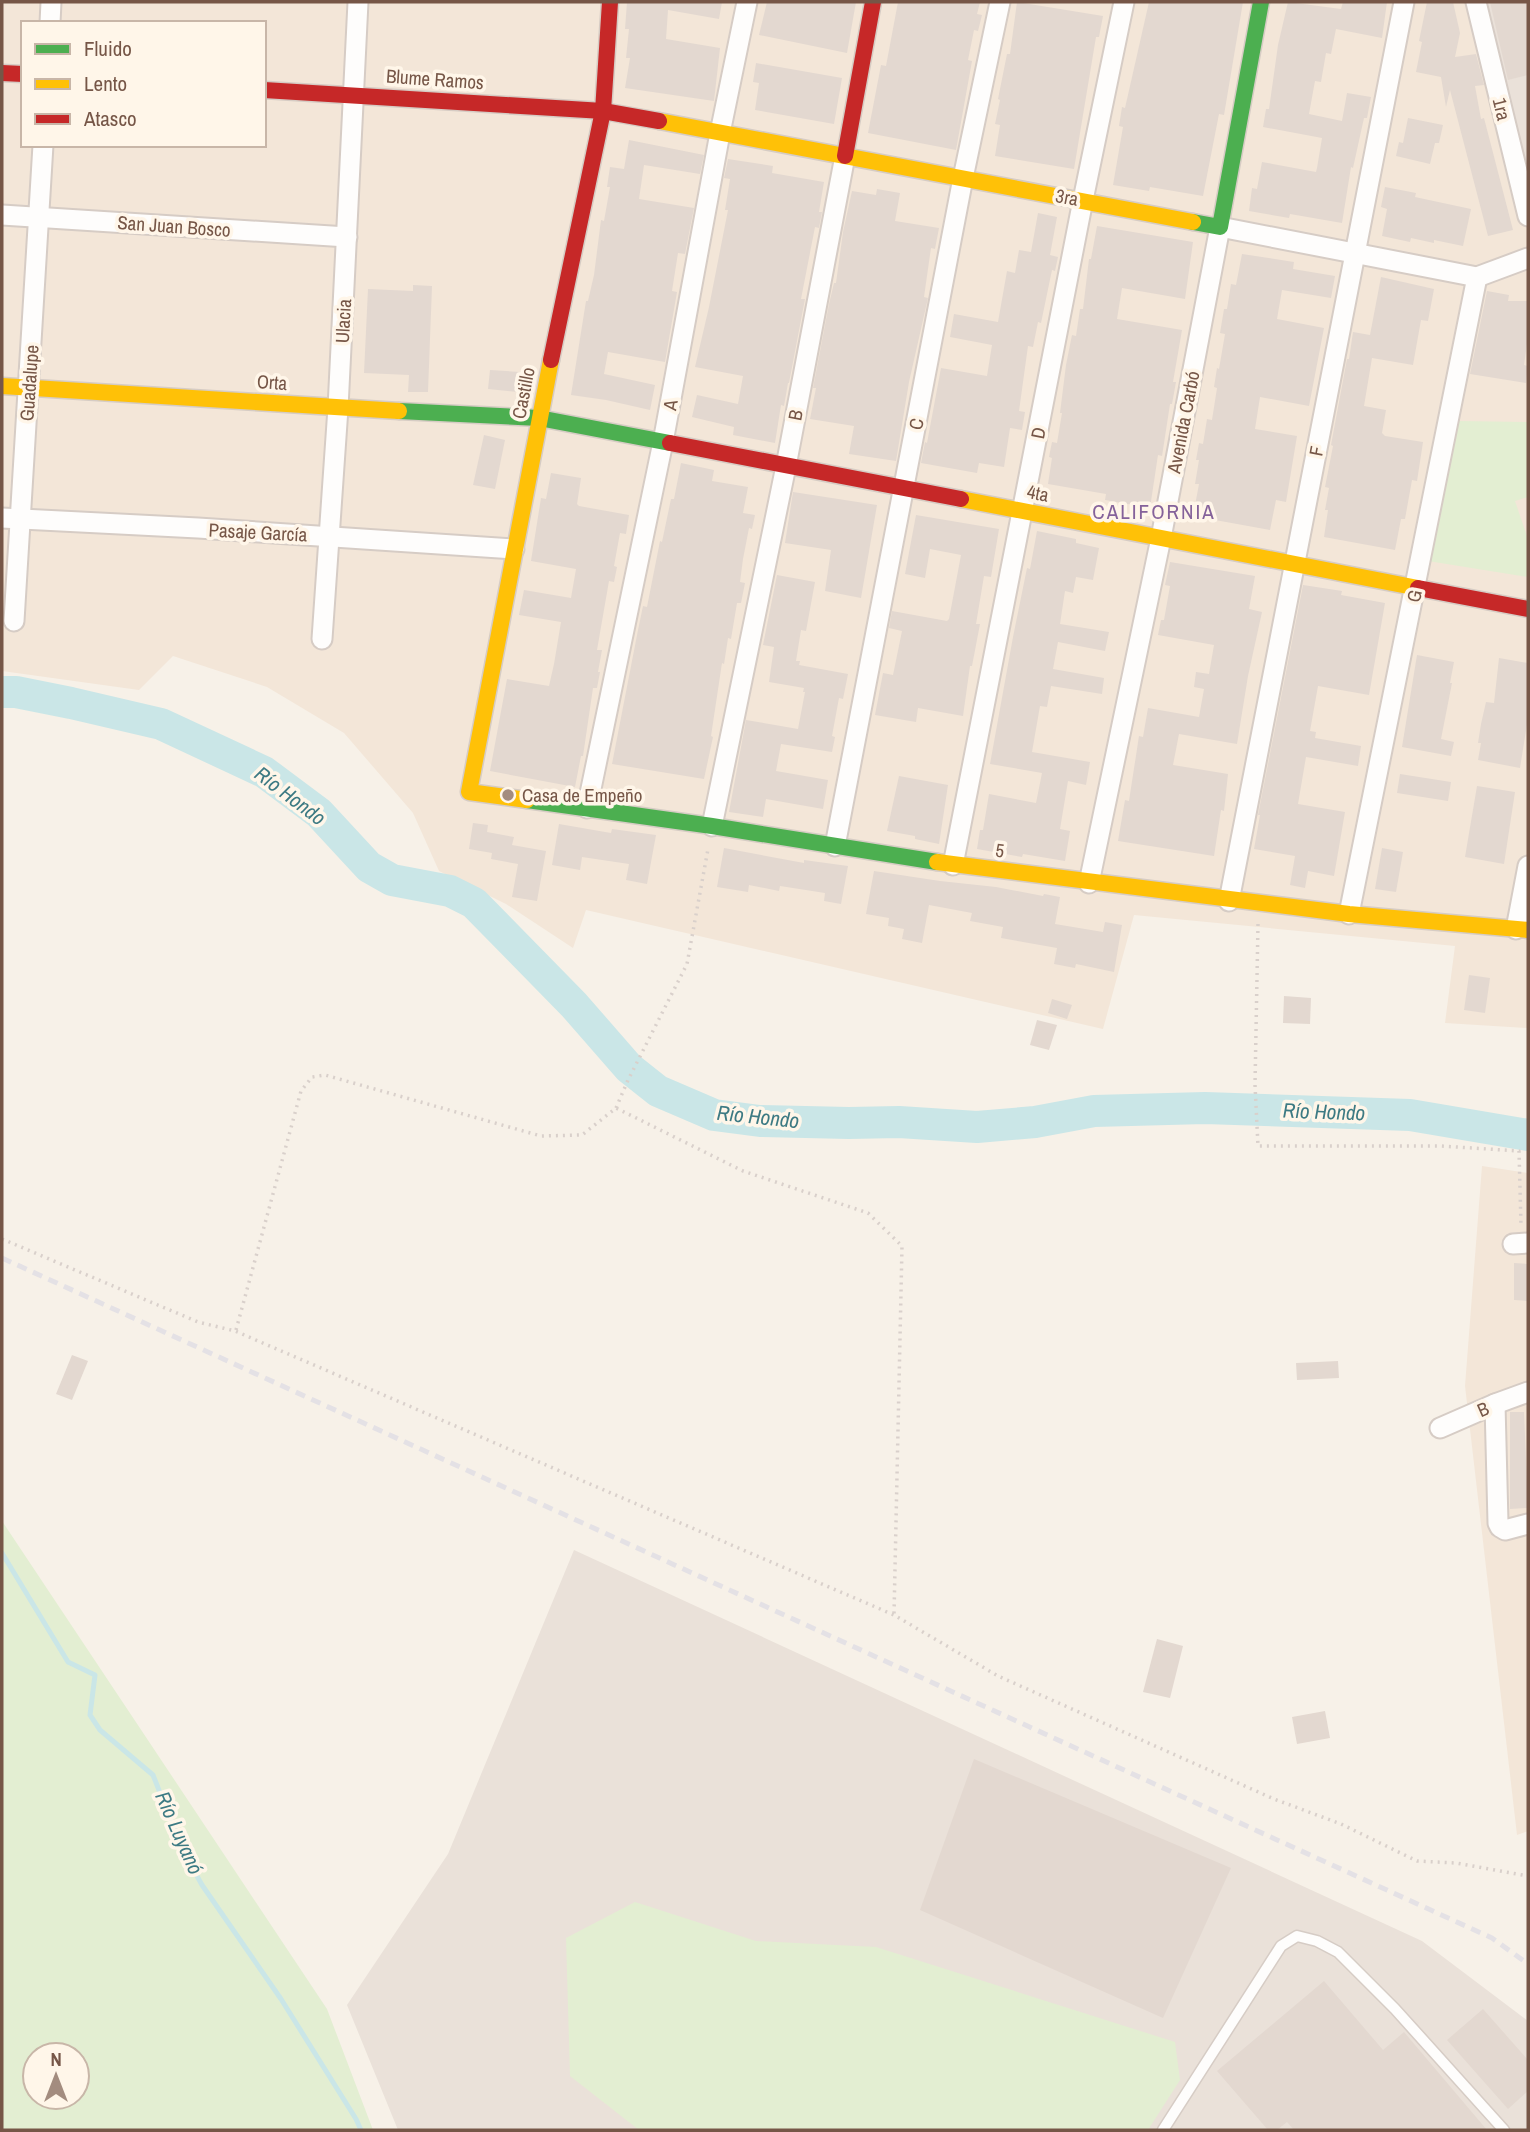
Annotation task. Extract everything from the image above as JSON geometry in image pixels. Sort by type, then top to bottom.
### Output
[{"type":"street","points":[[50,21],[51,2]]},
{"type":"street","name":"Ulacia","points":[[322,639],[338,408],[358,2]]},
{"type":"street","name":"Castillo","points":[[469,792],[539,418],[603,111],[610,2]]},
{"type":"street","name":"A","points":[[587,808],[663,442],[747,2]]},
{"type":"street","name":"B","points":[[712,826],[786,466],[873,2]]},
{"type":"street","name":"C","points":[[835,846],[963,178],[1000,2]]},
{"type":"street","name":"D","points":[[953,865],[1124,2]]},
{"type":"street","name":"Avenida Carbó","points":[[1089,883],[1161,538],[1261,2]]},
{"type":"street","name":"F","points":[[1229,901],[1404,2]]},
{"type":"street","name":"1ra","points":[[1476,2],[1528,216]]},
{"type":"street","points":[[2,73],[21,74]]},
{"type":"street","name":"Blume Ramos","points":[[266,90],[603,111]]},
{"type":"street","name":"3ra","points":[[603,111],[1477,276],[1528,258]]},
{"type":"street","name":"Guadalupe","points":[[13,621],[11,519],[29,388],[43,147]]},
{"type":"street","name":"San Juan Bosco","points":[[2,215],[347,237]]},
{"type":"street","name":"G","points":[[1349,914],[1477,276]]},
{"type":"street","name":"Orta","points":[[2,386],[539,418]]},
{"type":"street","name":"4ta","points":[[539,418],[1528,609]]},
{"type":"street","name":"Pasaje García","points":[[11,519],[514,549]]},
{"type":"street","name":"5","points":[[469,792],[1089,883],[1349,914],[1522,929]]},
{"type":"street","points":[[1522,929],[1528,866]]},
{"type":"street","name":"B","points":[[1440,1428],[1528,1392]]},
{"type":"street","points":[[1495,1404],[1498,1523],[1505,1530],[1528,1524]]},
{"type":"lane","points":[[1163,2130],[1281,1946],[1297,1936],[1317,1941],[1338,1952],[1395,2009],[1504,2130]]},
{"type":"path","points":[[235,1331],[301,1091],[312,1077],[325,1074],[541,1136],[582,1135],[616,1108],[687,964],[712,826]]},
{"type":"path","points":[[1258,904],[1255,1085],[1258,1146],[1441,1146],[1519,1151],[1521,1243]]},
{"type":"path","points":[[616,1108],[743,1171],[867,1213],[902,1246],[894,1615]]},
{"type":"path","points":[[2,1238],[198,1322],[235,1331],[894,1615],[998,1676],[1274,1799],[1341,1825],[1417,1861],[1456,1863],[1528,1876]]},
{"type":"shaded area","points":[[2,2],[1528,2],[1528,1028],[1445,1023],[1455,946],[1134,915],[1103,1029],[586,910],[573,948],[506,904],[439,871],[413,813],[344,733],[267,687],[173,656],[139,690],[2,671]]},
{"type":"shaded area","points":[[1480,2],[1528,2],[1528,168]]},
{"type":"shaded area","points":[[1482,1166],[1528,1173],[1528,1831],[1517,1835],[1465,1386]]},
{"type":"shaded area","points":[[574,1550],[1422,1941],[1528,2021],[1528,2130],[398,2130],[347,2005],[448,1854]]},
{"type":"green space","points":[[1459,421],[1528,422],[1528,497],[1515,501],[1528,539],[1528,577],[1428,561]]},
{"type":"green space","points":[[2,1521],[327,2009],[373,2130],[2,2130]]},
{"type":"green space","points":[[635,1902],[756,1941],[876,1947],[1175,2042],[1180,2080],[1148,2130],[639,2130],[570,2076],[566,1938]]},
{"type":"building","points":[[627,2],[722,2],[719,19],[668,10],[666,39],[720,48],[714,101],[625,88],[630,58],[626,58],[629,29],[625,29]]},
{"type":"building","points":[[767,2],[856,2],[847,53],[759,35]]},
{"type":"building","points":[[898,2],[980,2],[977,14],[982,15],[978,31],[974,30],[968,60],[972,61],[956,150],[868,133],[881,65],[886,66]]},
{"type":"building","points":[[1017,2],[1103,16],[1099,37],[1096,37],[1074,169],[995,156],[1000,125],[995,124],[1000,100],[998,99],[1007,54],[1010,54]]},
{"type":"building","points":[[1149,2],[1243,2],[1224,115],[1219,114],[1203,196],[1150,187],[1149,191],[1113,185],[1123,127],[1119,126],[1122,107],[1125,108]]},
{"type":"building","points":[[1288,2],[1341,9],[1343,2],[1387,2],[1382,38],[1336,29],[1331,54],[1326,53],[1321,82],[1315,81],[1309,114],[1342,121],[1347,93],[1371,97],[1353,168],[1351,167],[1342,223],[1290,214],[1289,218],[1249,211],[1252,188],[1257,189],[1262,162],[1316,172],[1317,168],[1322,138],[1263,127],[1266,109],[1269,109],[1278,45]]},
{"type":"building","points":[[1427,2],[1453,2],[1460,33],[1455,57],[1476,54],[1484,85],[1475,86],[1481,119],[1484,118],[1513,230],[1488,236],[1450,90],[1446,107],[1441,77],[1416,72]]},
{"type":"building","points":[[1490,2],[1528,2],[1528,75],[1508,80]]},
{"type":"building","points":[[756,63],[842,78],[834,124],[755,110],[759,83],[753,82]]},
{"type":"building","points":[[1408,118],[1443,125],[1430,164],[1396,156],[1399,142],[1403,143]]},
{"type":"building","points":[[629,140],[704,155],[700,174],[644,165],[639,199],[694,208],[685,254],[678,253],[672,291],[677,292],[665,362],[608,352],[604,374],[655,385],[650,410],[571,395],[586,301],[594,275],[601,220],[604,221],[610,187],[607,187],[610,167],[624,169]]},
{"type":"building","points":[[728,159],[773,166],[772,173],[824,182],[819,228],[815,227],[801,299],[805,299],[775,443],[733,435],[734,427],[692,417],[697,395],[738,404],[743,376],[695,367],[728,210],[725,210],[730,179],[724,178]]},
{"type":"building","points":[[1385,187],[1416,193],[1415,197],[1471,209],[1463,246],[1411,238],[1410,242],[1382,236],[1387,209],[1381,207]]},
{"type":"building","points":[[877,189],[900,193],[895,221],[939,228],[935,249],[931,248],[924,297],[928,298],[909,382],[896,461],[849,454],[854,426],[810,419],[816,388],[813,388],[829,304],[836,283],[852,191],[876,195]]},
{"type":"building","points":[[1038,213],[1057,217],[1050,255],[1058,257],[1055,271],[1052,270],[1033,347],[1028,346],[1019,411],[1025,412],[1022,430],[1010,428],[1004,467],[979,463],[977,473],[921,463],[941,368],[987,376],[992,345],[950,337],[954,314],[998,322],[1007,271],[1015,273],[1019,250],[1031,252]]},
{"type":"building","points":[[1097,226],[1193,242],[1185,299],[1122,288],[1117,319],[1182,330],[1173,382],[1176,382],[1162,456],[1158,455],[1150,508],[1105,500],[1106,494],[1048,484],[1052,458],[1049,457],[1052,442],[1057,443],[1062,413],[1066,365],[1072,335],[1076,336],[1080,309],[1083,309],[1089,259]]},
{"type":"building","points":[[1242,254],[1294,262],[1293,269],[1335,276],[1331,298],[1282,290],[1277,319],[1324,328],[1309,406],[1260,397],[1255,429],[1297,436],[1286,502],[1276,500],[1270,530],[1193,516],[1199,484],[1195,484],[1199,460],[1196,460],[1199,443],[1203,444],[1207,419],[1212,420],[1217,388],[1214,387],[1225,334],[1220,333],[1224,309],[1227,309],[1231,284],[1236,285]]},
{"type":"building","points":[[1381,277],[1434,289],[1428,321],[1421,320],[1413,365],[1372,358],[1364,406],[1386,410],[1382,433],[1385,436],[1423,442],[1417,481],[1412,480],[1405,519],[1401,519],[1395,550],[1324,537],[1329,488],[1325,487],[1347,359],[1353,332],[1370,335]]},
{"type":"building","points":[[413,285],[432,286],[428,392],[408,392],[409,375],[364,373],[368,289],[413,291]]},
{"type":"building","points":[[1487,291],[1509,295],[1508,301],[1528,301],[1528,337],[1524,365],[1528,366],[1526,383],[1470,374]]},
{"type":"building","points":[[490,370],[520,372],[518,392],[488,389]]},
{"type":"building","points":[[484,435],[505,440],[495,489],[473,485]]},
{"type":"building","points":[[681,463],[714,470],[712,481],[748,487],[743,513],[755,515],[752,529],[749,528],[743,559],[740,582],[745,583],[741,603],[737,603],[731,639],[728,638],[724,664],[722,663],[711,736],[713,737],[704,779],[612,764],[643,606],[647,607],[660,541],[662,542],[671,499],[674,499]]},
{"type":"building","points":[[551,473],[581,478],[577,504],[579,506],[629,515],[626,534],[620,533],[614,582],[609,581],[597,650],[602,650],[600,672],[597,688],[593,688],[583,756],[575,787],[490,771],[507,679],[549,686],[554,664],[561,622],[519,615],[524,590],[571,598],[576,569],[531,561],[541,498],[546,499]]},
{"type":"building","points":[[793,492],[877,505],[861,598],[825,591],[831,550],[785,543]]},
{"type":"building","points":[[916,515],[999,529],[991,577],[984,576],[976,624],[980,624],[970,666],[963,716],[918,708],[916,722],[875,715],[883,673],[893,675],[902,631],[889,628],[892,611],[947,621],[961,555],[930,549],[925,578],[905,574]]},
{"type":"building","points":[[1037,531],[1076,539],[1076,543],[1099,548],[1093,580],[1076,577],[1073,593],[1065,591],[1060,624],[1109,632],[1105,651],[1058,642],[1053,669],[1104,678],[1102,694],[1051,686],[1047,707],[1040,706],[1032,752],[1090,762],[1086,785],[1068,781],[1060,829],[1070,831],[1065,861],[977,849],[989,794],[1036,803],[1042,773],[990,764],[1013,637]]},
{"type":"building","points":[[1170,562],[1255,576],[1249,609],[1262,612],[1237,744],[1179,734],[1173,765],[1228,774],[1224,811],[1221,810],[1214,856],[1118,841],[1125,800],[1129,801],[1139,736],[1143,737],[1148,708],[1199,717],[1204,689],[1194,687],[1196,672],[1209,674],[1214,645],[1158,635],[1161,620],[1164,620],[1170,586],[1165,585]]},
{"type":"building","points":[[777,575],[815,582],[806,631],[801,630],[796,661],[800,661],[799,665],[848,674],[843,699],[839,698],[832,752],[781,744],[776,771],[828,780],[823,809],[766,799],[763,817],[729,812],[746,720],[798,729],[805,692],[804,688],[769,682],[774,647],[763,645]]},
{"type":"building","points":[[1303,585],[1342,591],[1341,595],[1385,603],[1369,695],[1318,686],[1310,731],[1316,732],[1315,738],[1361,746],[1358,766],[1306,757],[1298,804],[1345,812],[1334,876],[1308,871],[1305,888],[1290,885],[1295,856],[1254,849],[1258,815]]},
{"type":"building","points":[[1417,655],[1454,662],[1441,739],[1454,742],[1451,756],[1402,747]]},
{"type":"building","points":[[1499,658],[1528,663],[1528,718],[1520,768],[1478,760],[1481,724],[1486,702],[1494,703]]},
{"type":"building","points":[[1400,774],[1451,782],[1448,801],[1397,793]]},
{"type":"building","points":[[899,776],[948,785],[939,844],[887,831]]},
{"type":"building","points":[[1477,786],[1515,792],[1504,864],[1465,857]]},
{"type":"building","points":[[473,823],[488,825],[487,832],[514,837],[512,845],[546,851],[537,901],[512,897],[518,864],[491,859],[492,853],[469,849]]},
{"type":"building","points":[[559,824],[611,833],[612,829],[656,835],[647,884],[626,880],[629,864],[582,857],[580,870],[552,865]]},
{"type":"building","points":[[724,848],[804,863],[804,860],[848,866],[841,904],[824,901],[825,893],[780,886],[779,891],[749,885],[748,892],[717,887]]},
{"type":"building","points":[[1382,848],[1403,852],[1396,892],[1375,889]]},
{"type":"building","points":[[874,871],[1060,897],[1055,924],[1103,932],[1105,922],[1122,925],[1114,972],[1076,964],[1075,968],[1054,964],[1057,948],[1001,938],[1003,927],[970,921],[972,913],[929,905],[922,943],[902,939],[904,929],[888,926],[889,918],[866,914]]},
{"type":"building","points":[[1469,975],[1490,978],[1485,1013],[1464,1010]]},
{"type":"building","points":[[1284,996],[1311,998],[1310,1024],[1283,1023]]},
{"type":"building","points":[[1052,999],[1072,1005],[1067,1019],[1048,1013]]},
{"type":"building","points":[[1037,1020],[1057,1025],[1049,1050],[1030,1045]]},
{"type":"building","points":[[1514,1263],[1528,1264],[1528,1301],[1514,1300]]},
{"type":"building","points":[[72,1355],[88,1361],[72,1400],[56,1394]]},
{"type":"building","points":[[1338,1361],[1339,1378],[1297,1380],[1296,1363]]},
{"type":"building","points":[[1510,1412],[1524,1412],[1528,1508],[1510,1509]]},
{"type":"building","points":[[1157,1639],[1183,1646],[1170,1698],[1143,1692]]},
{"type":"building","points":[[1325,1711],[1330,1738],[1297,1744],[1292,1717]]},
{"type":"building","points":[[974,1759],[1231,1868],[1163,2018],[920,1910]]},
{"type":"building","points":[[1324,1981],[1383,2050],[1404,2032],[1487,2130],[1294,2130],[1287,2122],[1277,2130],[1268,2130],[1217,2071]]},
{"type":"building","points":[[1483,2009],[1528,2060],[1528,2091],[1508,2109],[1447,2040]]},
{"type":"waterway","name":"Río Hondo","points":[[2,692],[16,692],[71,703],[161,724],[264,772],[319,813],[369,867],[392,880],[450,891],[474,903],[574,1005],[629,1068],[658,1091],[714,1115],[760,1121],[899,1122],[977,1127],[1035,1122],[1094,1111],[1205,1108],[1410,1115],[1528,1135]]},
{"type":"waterway","name":"Río Luyanó","points":[[2,1553],[68,1662],[95,1675],[90,1715],[100,1730],[153,1775],[183,1851],[202,1885],[281,1999],[361,2130]]},
{"type":"railway","points":[[2,1258],[1492,1938],[1528,1964]]},
{"type":"traffic: fast","points":[[1193,222],[1220,227],[1261,2]]},
{"type":"traffic: fast","points":[[399,411],[539,418],[670,443]]},
{"type":"traffic: fast","points":[[527,800],[937,862]]},
{"type":"traffic: slow","points":[[659,121],[1193,222]]},
{"type":"traffic: slow","points":[[527,800],[469,792],[551,360]]},
{"type":"traffic: slow","points":[[2,386],[399,411]]},
{"type":"traffic: slow","points":[[961,499],[1418,588]]},
{"type":"traffic: slow","points":[[937,862],[1349,914],[1528,930]]},
{"type":"traffic: jam","points":[[551,360],[603,111],[610,2]]},
{"type":"traffic: jam","points":[[845,156],[873,2]]},
{"type":"traffic: jam","points":[[2,73],[21,74]]},
{"type":"traffic: jam","points":[[266,90],[603,111],[659,121]]},
{"type":"traffic: jam","points":[[670,443],[961,499]]},
{"type":"traffic: jam","points":[[1418,588],[1528,609]]},
{"type":"place","name":"Casa de Empeño","points":[[508,795]]},
{"type":"district","name":"CALIFORNIA","points":[[1154,512]]}]
